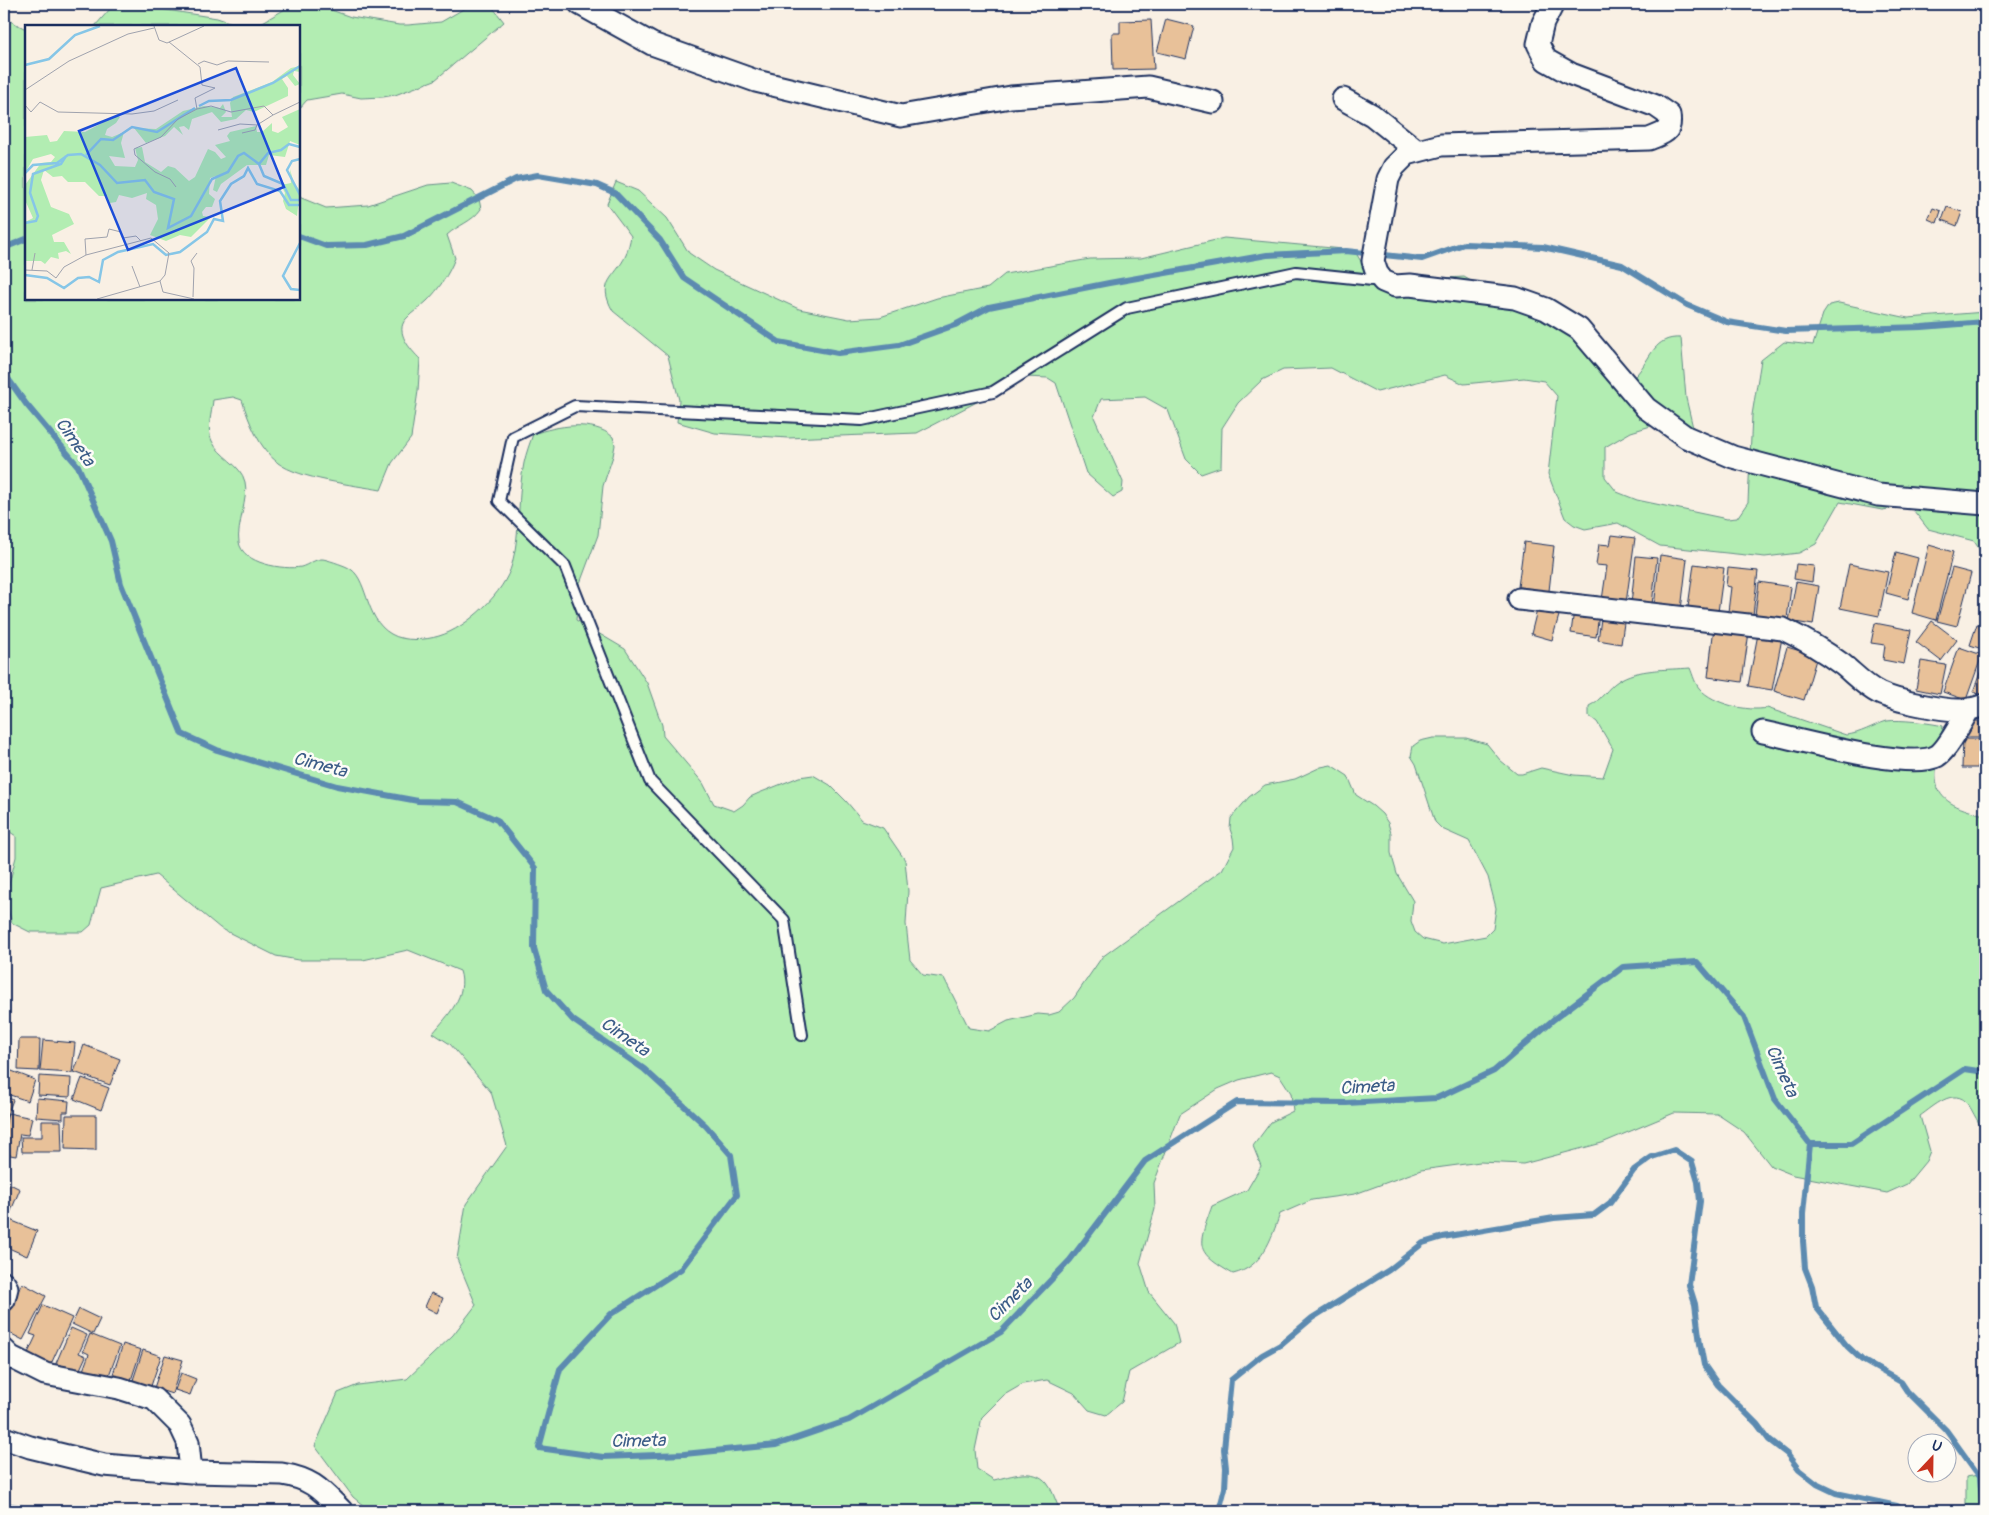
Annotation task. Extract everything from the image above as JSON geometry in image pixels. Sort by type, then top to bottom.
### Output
[{"type":"street","points":[[580,4],[652,44],[756,81],[901,116],[1011,97],[1148,87],[1213,102]]},
{"type":"street","points":[[1553,4],[1543,23],[1538,44],[1546,60],[1571,74],[1656,106],[1669,115],[1671,124],[1668,130],[1648,139],[1441,145],[1416,150],[1407,154],[1400,160],[1388,179],[1373,261],[1383,281],[1395,286],[1410,285],[1515,298],[1546,309],[1579,329],[1646,408],[1686,437],[1732,457],[1878,495],[1985,504]]},
{"type":"street","points":[[1343,99],[1372,115],[1416,150]]},
{"type":"street","points":[[1518,598],[1783,629],[1802,637],[1843,665],[1863,683],[1880,694],[1909,703],[1962,710],[1977,707]]},
{"type":"street","points":[[1763,732],[1882,757],[1921,761],[1937,756],[1977,707]]},
{"type":"street","points":[[4,1282],[7,1288],[4,1300]]},
{"type":"street","points":[[4,1350],[11,1357],[45,1374],[94,1385],[119,1388],[154,1399],[180,1425],[188,1442],[191,1472]]},
{"type":"street","points":[[4,1438],[104,1465],[191,1472],[296,1476],[314,1484],[342,1511]]},
{"type":"lane","points":[[802,1035],[784,920],[650,781],[565,566],[499,501],[513,437],[575,406],[862,420],[993,392],[1127,308],[1296,272],[1383,281]]},
{"type":"green space","points":[[294,4],[314,4],[351,17],[408,25],[441,22],[472,4],[490,4],[504,22],[435,80],[395,95],[361,98],[342,94],[307,100],[300,108],[300,25],[249,25],[261,23]]},
{"type":"green space","points":[[141,6],[217,18],[238,25],[96,25],[110,9]]},
{"type":"green space","points":[[4,18],[25,28],[25,300],[300,300],[300,197],[326,208],[368,205],[428,185],[451,183],[472,191],[479,199],[481,209],[447,235],[455,258],[450,270],[425,303],[408,316],[403,324],[402,329],[405,340],[420,359],[418,391],[411,438],[392,463],[381,490],[327,481],[287,469],[265,450],[251,426],[242,400],[233,397],[213,400],[209,427],[210,437],[215,447],[239,470],[245,482],[246,488],[239,529],[239,542],[242,550],[255,560],[275,566],[301,567],[322,559],[345,566],[354,572],[359,579],[375,618],[391,634],[396,637],[415,640],[439,636],[450,632],[473,617],[493,597],[508,575],[517,539],[520,488],[524,463],[533,434],[574,426],[585,426],[605,431],[613,437],[615,445],[603,486],[598,535],[579,586],[576,620],[625,649],[647,683],[662,725],[663,736],[703,783],[714,804],[734,811],[750,797],[799,777],[813,775],[830,785],[862,820],[883,828],[905,860],[908,891],[906,924],[910,960],[923,975],[944,978],[969,1028],[989,1031],[1008,1021],[1038,1014],[1049,1015],[1059,1012],[1074,998],[1102,957],[1222,870],[1234,847],[1230,829],[1231,818],[1249,797],[1265,785],[1295,779],[1321,767],[1331,765],[1348,776],[1356,795],[1373,806],[1388,823],[1391,833],[1391,853],[1397,874],[1413,901],[1411,921],[1415,932],[1423,939],[1443,944],[1486,936],[1493,929],[1496,908],[1488,877],[1469,841],[1442,829],[1435,822],[1416,764],[1411,756],[1413,746],[1420,741],[1433,738],[1466,738],[1487,744],[1500,760],[1517,774],[1541,768],[1574,775],[1603,777],[1613,749],[1597,722],[1589,716],[1589,706],[1597,701],[1614,684],[1626,677],[1653,670],[1690,668],[1695,682],[1700,689],[1722,703],[1750,709],[1767,708],[1846,735],[1887,721],[1943,726],[1936,774],[1937,785],[1941,795],[1950,803],[1985,815],[1985,1131],[1968,1104],[1962,1099],[1950,1098],[1937,1104],[1920,1116],[1930,1151],[1926,1161],[1907,1184],[1887,1193],[1793,1175],[1771,1166],[1744,1132],[1717,1114],[1674,1113],[1602,1143],[1523,1164],[1480,1162],[1421,1170],[1355,1194],[1312,1200],[1280,1214],[1269,1242],[1259,1259],[1252,1265],[1233,1274],[1205,1253],[1202,1239],[1212,1206],[1247,1190],[1261,1166],[1253,1146],[1271,1122],[1293,1111],[1291,1093],[1280,1076],[1271,1072],[1239,1080],[1218,1089],[1180,1114],[1154,1183],[1155,1209],[1140,1263],[1149,1292],[1174,1323],[1179,1343],[1129,1372],[1122,1402],[1106,1415],[1089,1410],[1074,1393],[1047,1380],[1023,1384],[1004,1395],[982,1417],[975,1450],[977,1469],[994,1480],[1022,1474],[1036,1475],[1042,1478],[1049,1485],[1055,1497],[1058,1506],[1055,1511],[370,1511],[353,1497],[315,1446],[338,1393],[358,1385],[407,1379],[453,1335],[476,1305],[457,1259],[466,1204],[507,1146],[491,1092],[450,1044],[433,1033],[459,997],[462,980],[460,971],[408,950],[363,960],[298,960],[276,956],[220,928],[156,875],[101,888],[91,925],[83,932],[30,932],[12,923],[5,900],[16,857],[16,836],[4,828]]},
{"type":"green space","points":[[616,182],[638,191],[667,218],[689,253],[714,270],[799,309],[849,319],[880,317],[937,298],[988,288],[1005,274],[1090,259],[1141,258],[1224,238],[1354,250],[1370,276],[1388,281],[1464,277],[1569,336],[1622,387],[1637,374],[1659,344],[1672,338],[1681,338],[1686,398],[1694,432],[1654,425],[1631,432],[1605,447],[1605,477],[1617,492],[1637,500],[1727,519],[1737,518],[1748,502],[1752,415],[1761,360],[1784,342],[1813,345],[1823,314],[1829,305],[1839,303],[1908,318],[1985,312],[1985,558],[1974,541],[1928,529],[1910,506],[1882,510],[1840,502],[1816,544],[1799,553],[1765,557],[1660,546],[1618,523],[1585,529],[1574,525],[1565,518],[1548,474],[1557,396],[1544,381],[1524,378],[1464,384],[1445,375],[1377,392],[1331,368],[1283,370],[1262,380],[1238,403],[1222,428],[1221,467],[1201,474],[1186,459],[1168,410],[1145,397],[1101,399],[1094,417],[1123,482],[1122,492],[1113,497],[1086,473],[1056,383],[1048,378],[1025,377],[917,433],[788,438],[715,433],[677,422],[679,400],[668,356],[613,311],[608,301],[607,286],[626,255],[631,236],[607,204]]},
{"type":"green space","points":[[1985,1474],[1985,1511],[1966,1511],[1966,1477]]},
{"type":"building","points":[[1166,19],[1194,26],[1186,59],[1157,52]]},
{"type":"building","points":[[1151,20],[1154,69],[1113,70],[1112,33],[1120,33],[1120,21]]},
{"type":"building","points":[[1947,207],[1962,212],[1957,226],[1942,220]]},
{"type":"building","points":[[1933,208],[1941,211],[1937,223],[1928,219]]},
{"type":"building","points":[[1612,535],[1635,538],[1626,603],[1602,600],[1607,566],[1596,565],[1599,544],[1610,545]]},
{"type":"building","points":[[1524,542],[1554,546],[1549,591],[1518,587]]},
{"type":"building","points":[[1929,545],[1953,552],[1936,620],[1912,613]]},
{"type":"building","points":[[1896,552],[1918,558],[1908,599],[1886,593]]},
{"type":"building","points":[[1660,555],[1687,559],[1681,610],[1654,607]]},
{"type":"building","points":[[1636,556],[1657,558],[1652,605],[1631,604]]},
{"type":"building","points":[[1694,564],[1724,568],[1718,612],[1688,607]]},
{"type":"building","points":[[1796,564],[1814,566],[1812,582],[1794,579]]},
{"type":"building","points":[[1849,564],[1888,572],[1879,616],[1840,608]]},
{"type":"building","points":[[1728,568],[1758,571],[1753,615],[1728,612],[1731,587],[1726,586]]},
{"type":"building","points":[[1952,568],[1971,573],[1957,626],[1937,621]]},
{"type":"building","points":[[1759,582],[1791,587],[1787,619],[1755,615]]},
{"type":"building","points":[[1796,582],[1819,586],[1813,625],[1789,621]]},
{"type":"building","points":[[1538,606],[1560,612],[1552,640],[1531,634]]},
{"type":"building","points":[[1574,610],[1599,614],[1596,637],[1571,633]]},
{"type":"building","points":[[1602,612],[1625,616],[1621,644],[1598,640]]},
{"type":"building","points":[[1932,621],[1957,640],[1941,661],[1916,642]]},
{"type":"building","points":[[1875,623],[1911,630],[1904,664],[1883,660],[1885,645],[1871,643]]},
{"type":"building","points":[[1977,624],[1985,626],[1985,650],[1970,645]]},
{"type":"building","points":[[1714,627],[1749,632],[1742,682],[1708,677]]},
{"type":"building","points":[[1758,634],[1782,638],[1772,690],[1748,686]]},
{"type":"building","points":[[1787,647],[1817,656],[1804,700],[1774,691]]},
{"type":"building","points":[[1959,647],[1982,655],[1966,700],[1943,692]]},
{"type":"building","points":[[1921,661],[1946,665],[1940,694],[1916,689]]},
{"type":"building","points":[[1981,670],[1985,671],[1985,696],[1973,692]]},
{"type":"building","points":[[1965,721],[1979,721],[1979,737],[1965,737]]},
{"type":"building","points":[[1981,730],[1985,730],[1985,768],[1981,768]]},
{"type":"building","points":[[1963,739],[1979,739],[1978,768],[1962,768]]},
{"type":"building","points":[[19,1039],[40,1039],[39,1071],[18,1070]]},
{"type":"building","points":[[43,1040],[75,1043],[72,1073],[40,1071]]},
{"type":"building","points":[[84,1045],[120,1059],[110,1085],[74,1072]]},
{"type":"building","points":[[4,1068],[35,1080],[28,1101],[4,1093]]},
{"type":"building","points":[[39,1076],[71,1078],[70,1097],[38,1095]]},
{"type":"building","points":[[82,1078],[109,1088],[101,1110],[74,1099]]},
{"type":"building","points":[[4,1096],[13,1100],[4,1122]]},
{"type":"building","points":[[37,1098],[69,1101],[68,1112],[63,1112],[63,1119],[36,1117]]},
{"type":"building","points":[[8,1113],[32,1118],[28,1135],[20,1134],[16,1156],[4,1154],[4,1133]]},
{"type":"building","points":[[66,1115],[96,1115],[96,1150],[65,1149]]},
{"type":"building","points":[[42,1121],[61,1121],[62,1152],[22,1152],[21,1137],[42,1137]]},
{"type":"building","points":[[4,1181],[20,1189],[6,1223],[4,1222]]},
{"type":"building","points":[[10,1220],[37,1231],[27,1256],[4,1246],[4,1237]]},
{"type":"building","points":[[22,1283],[46,1296],[23,1340],[4,1330],[4,1319]]},
{"type":"building","points":[[431,1293],[443,1298],[437,1313],[425,1307]]},
{"type":"building","points":[[43,1305],[72,1318],[51,1364],[28,1353],[36,1336],[30,1334]]},
{"type":"building","points":[[79,1309],[100,1319],[93,1334],[72,1324]]},
{"type":"building","points":[[71,1328],[87,1335],[79,1353],[86,1356],[76,1378],[54,1368]]},
{"type":"building","points":[[90,1334],[120,1346],[106,1383],[82,1373],[89,1354],[83,1351]]},
{"type":"building","points":[[123,1344],[141,1350],[130,1383],[112,1377]]},
{"type":"building","points":[[143,1350],[161,1356],[150,1389],[132,1383]]},
{"type":"building","points":[[165,1355],[183,1360],[172,1394],[154,1388]]},
{"type":"building","points":[[181,1373],[196,1379],[190,1395],[175,1390]]},
{"type":"waterway","points":[[300,236],[326,246],[367,245],[404,236],[516,179],[538,175],[597,185],[615,193],[660,240],[684,278],[779,342],[838,353],[899,345],[955,325],[989,307],[1109,283],[1267,255],[1346,251],[1422,259],[1464,244],[1543,247],[1622,265],[1687,305],[1727,322],[1786,331],[1922,327],[1985,322]]},
{"type":"waterway","points":[[4,248],[25,239]]},
{"type":"waterway","name":"Cimeta","points":[[4,373],[26,404],[78,466],[111,541],[121,584],[182,734],[217,750],[337,786],[418,801],[457,802],[497,820],[535,868],[534,948],[546,990],[573,1020],[644,1069],[706,1126],[731,1155],[737,1195],[681,1269],[611,1314],[560,1369],[539,1448],[603,1457],[684,1454],[776,1445],[849,1420],[1001,1332],[1070,1260],[1145,1161],[1237,1102],[1346,1103],[1437,1098],[1494,1071],[1554,1019],[1623,967],[1697,962],[1744,1017],[1775,1099],[1810,1144],[1851,1144],[1965,1069],[1985,1072]]},
{"type":"waterway","points":[[1810,1144],[1803,1213],[1803,1241],[1805,1268],[1812,1286],[1816,1307],[1847,1346],[1862,1360],[1901,1382],[1907,1391],[1946,1430],[1980,1477],[1983,1511]]},
{"type":"waterway","points":[[1219,1511],[1225,1488],[1226,1468],[1224,1449],[1231,1380],[1262,1355],[1280,1345],[1312,1318],[1389,1270],[1423,1243],[1443,1237],[1554,1218],[1594,1215],[1610,1203],[1634,1170],[1652,1157],[1674,1150],[1692,1162],[1698,1182],[1700,1201],[1689,1285],[1695,1304],[1704,1365],[1718,1385],[1757,1424],[1769,1440],[1787,1454],[1799,1470],[1817,1484],[1836,1493],[1897,1506],[1904,1511]]},
{"type":"waterway","points":[[4,1505],[42,1511]]}]
